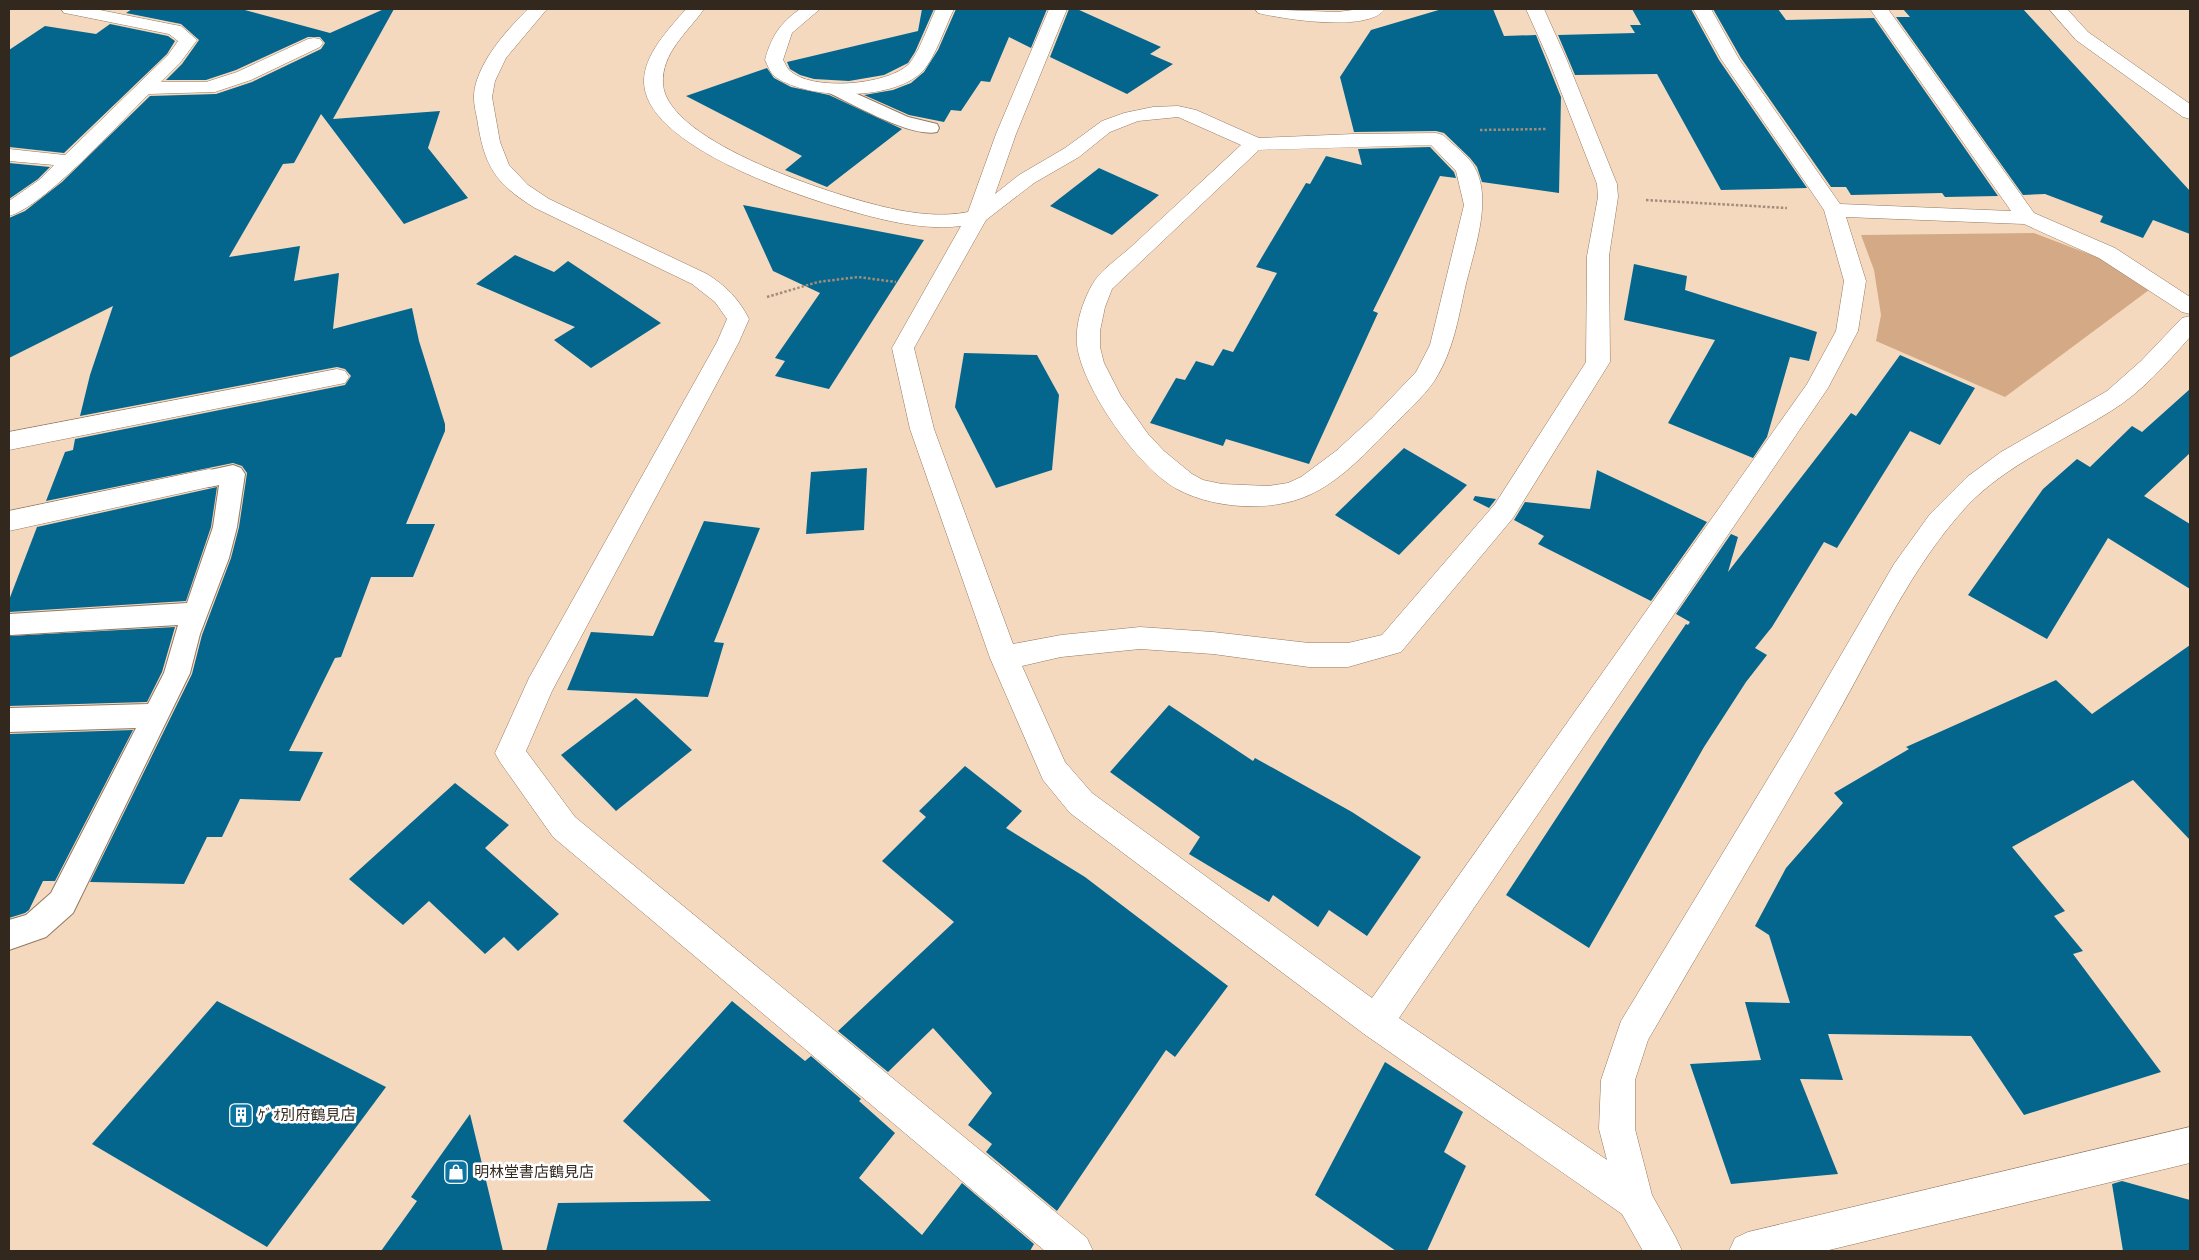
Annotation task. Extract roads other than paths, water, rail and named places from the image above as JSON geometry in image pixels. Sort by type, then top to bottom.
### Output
[{"type":"street","points":[[9,210],[46,184],[70,162],[174,59],[188,40],[175,30],[70,9]]},
{"type":"street","points":[[538,9],[521,26],[503,49],[488,78],[483,95],[490,147],[501,169],[516,186],[542,205],[693,276],[717,292],[733,307],[738,319],[728,342],[539,687],[510,752],[564,827],[1074,1251]]},
{"type":"street","points":[[695,9],[672,36],[656,65],[653,77],[656,96],[664,110],[692,137],[736,161],[831,199],[890,215],[934,221],[977,217],[1027,179],[1067,156],[1108,126],[1139,114],[1174,110],[1209,122],[1255,143],[1394,138],[1436,139],[1466,169],[1474,205],[1441,345],[1425,377],[1350,452],[1314,482],[1295,491],[1273,496],[1227,494],[1201,489],[1184,482],[1171,473],[1134,433],[1109,397],[1093,368],[1088,345],[1093,305],[1103,285],[1255,143]]},
{"type":"street","points":[[811,9],[788,26],[773,50],[775,66],[787,78],[803,84],[835,89],[864,89],[897,80],[915,67],[945,9]]},
{"type":"street","points":[[1058,9],[1006,134],[977,217],[903,348],[922,429],[1004,658],[1054,771],[1081,803],[1376,1022],[1635,1201]]},
{"type":"street","points":[[1264,9],[1290,15],[1333,17],[1376,9]]},
{"type":"street","points":[[1004,658],[1061,646],[1140,638],[1213,643],[1309,655],[1348,655],[1391,644],[1504,512],[1598,362],[1598,256],[1608,197],[1607,184],[1535,9]]},
{"type":"street","points":[[1376,1022],[1816,388],[1847,331],[1855,281],[1834,210],[1730,59],[1702,9]]},
{"type":"street","points":[[1879,9],[2027,218]]},
{"type":"street","points":[[2058,9],[2082,36],[2189,111]]},
{"type":"street","points":[[144,88],[208,88],[244,76],[314,43]]},
{"type":"street","points":[[9,155],[70,162]]},
{"type":"street","points":[[1834,210],[2027,218],[2107,252],[2190,307]]},
{"type":"street","points":[[1664,1251],[1635,1201],[1616,1129],[1618,1080],[1633,1033],[1828,706],[1896,584],[1929,534],[1961,497],[2002,464],[2061,427],[2103,405],[2130,386],[2190,323]]},
{"type":"street","points":[[9,442],[337,377]]},
{"type":"street","points":[[9,521],[209,478]]},
{"type":"street","points":[[1748,1251],[2190,1145]]},
{"type":"lane","points":[[835,89],[902,120],[930,128]]},
{"type":"lane","points":[[9,935],[35,927],[62,903],[177,672],[187,634],[216,558],[233,474],[209,478]]},
{"type":"lane","points":[[11,624],[196,613]]},
{"type":"lane","points":[[9,720],[156,716]]},
{"type":"place","name":"ｹﾞｵ別府鶴見店","points":[[241,1115]]},
{"type":"place","name":"明林堂書店鶴見店","points":[[456,1172]]}]
